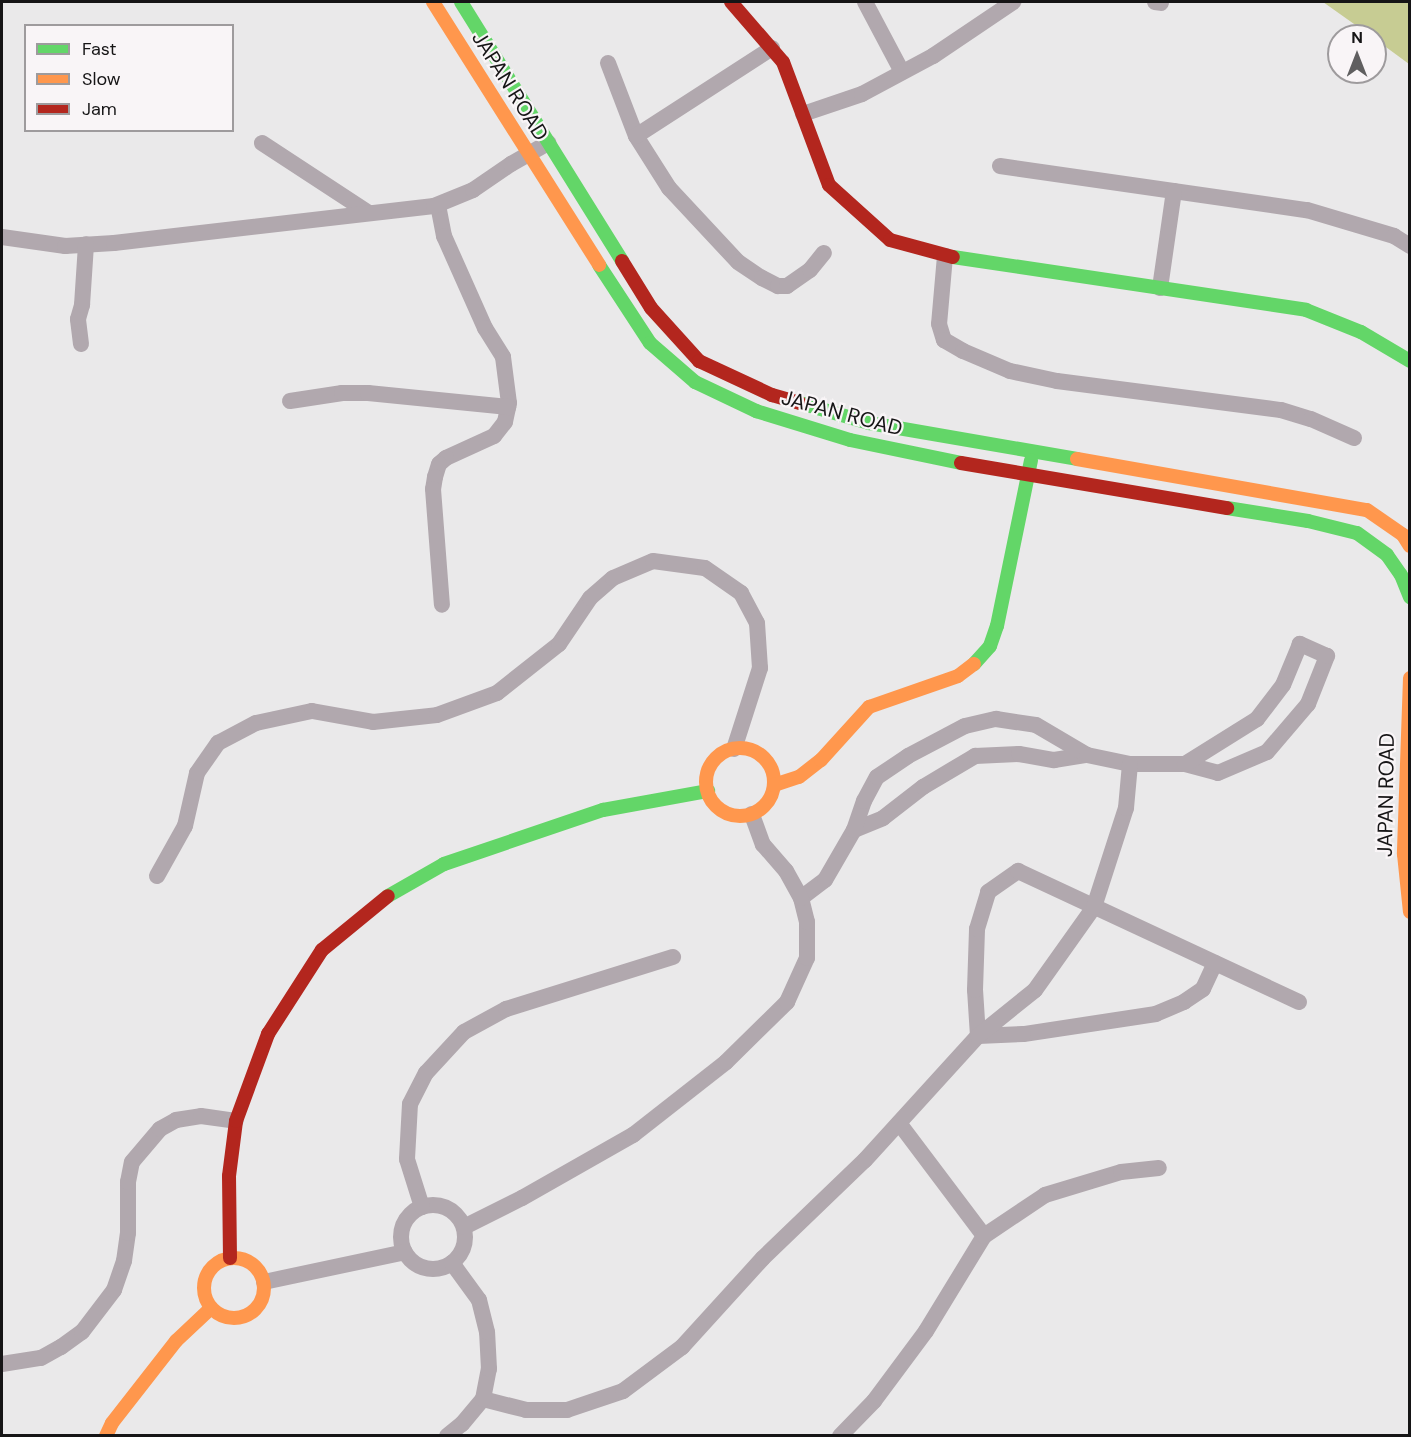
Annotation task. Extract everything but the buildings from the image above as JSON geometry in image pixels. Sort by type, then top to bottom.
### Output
[{"type":"main road","name":"JAPAN ROAD","points":[[433,2],[528,155],[650,343],[695,382],[756,411],[850,440],[1028,475],[1308,521],[1357,532],[1387,555],[1401,575],[1410,597]]},
{"type":"main road","name":"JAPAN ROAD","points":[[461,2],[651,308],[699,361],[772,395],[858,420],[1032,454],[1367,510],[1403,535],[1410,546]]},
{"type":"main road","points":[[731,2],[783,62],[829,185],[890,240],[945,256],[1305,310],[1361,332],[1410,361]]},
{"type":"main road","points":[[774,785],[799,777],[821,760],[869,707],[895,696],[958,676],[974,665],[990,646],[997,626],[1032,454]]},
{"type":"main road","name":"JAPAN ROAD","points":[[1410,678],[1404,854],[1410,912]]},
{"type":"main road","points":[[734,749],[754,751],[770,765],[774,785],[767,803],[752,814],[741,816],[720,809],[708,791],[709,770],[723,753],[734,749]]},
{"type":"main road","points":[[230,1258],[229,1176],[237,1121],[268,1034],[322,950],[381,900],[444,864],[603,810],[708,791]]},
{"type":"main road","points":[[230,1258],[246,1260],[255,1265],[264,1281],[263,1300],[250,1315],[229,1319],[211,1308],[204,1288],[206,1278],[219,1262],[230,1258]]},
{"type":"main road","points":[[106,1436],[112,1423],[176,1341],[211,1308]]},
{"type":"street","points":[[865,2],[902,72]]},
{"type":"street","points":[[803,114],[862,94],[933,56],[1013,2]]},
{"type":"street","points":[[636,136],[772,48]]},
{"type":"street","points":[[608,63],[636,136],[669,188],[738,262],[778,286],[787,286],[810,270],[824,253]]},
{"type":"street","points":[[262,143],[369,213]]},
{"type":"street","points":[[2,237],[65,246],[438,205],[473,190],[548,143]]},
{"type":"street","points":[[1000,166],[1307,210],[1394,236],[1410,246]]},
{"type":"street","points":[[1160,288],[1174,191]]},
{"type":"street","points":[[438,205],[444,236],[485,328],[503,357],[508,407],[505,422],[494,436],[439,464],[433,489],[442,604]]},
{"type":"street","points":[[81,344],[78,319],[82,305],[86,244]]},
{"type":"street","points":[[945,256],[939,324],[944,340],[963,351],[1010,371],[1057,381],[1281,410],[1311,419],[1354,438]]},
{"type":"street","points":[[290,401],[342,393],[368,393],[508,407]]},
{"type":"street","points":[[157,876],[185,826],[197,773],[218,743],[256,723],[312,711],[373,722],[437,715],[497,693],[559,644],[590,598],[613,578],[653,561],[705,568],[741,593],[757,623],[760,668],[734,749]]},
{"type":"street","points":[[801,898],[825,880],[854,830],[864,801],[877,777],[908,756],[965,726],[996,719],[1036,725],[1087,755],[1130,764],[1185,764],[1218,773],[1266,752],[1308,704],[1327,656],[1300,644],[1283,685],[1257,719],[1185,764]]},
{"type":"street","points":[[854,830],[882,818],[922,787],[975,756],[1019,754],[1054,760],[1087,755]]},
{"type":"street","points":[[483,1399],[526,1410],[567,1410],[623,1391],[682,1347],[764,1258],[865,1160],[978,1036],[1035,990],[1094,907],[1126,808],[1130,764]]},
{"type":"street","points":[[464,1227],[522,1198],[633,1136],[726,1062],[788,1002],[807,958],[807,922],[801,898],[786,872],[763,845],[752,814]]},
{"type":"street","points":[[978,1036],[975,990],[977,929],[988,892],[1018,871],[1299,1002]]},
{"type":"street","points":[[422,1207],[407,1160],[410,1104],[426,1072],[464,1032],[506,1009],[673,957]]},
{"type":"street","points":[[978,1036],[1023,1034],[1156,1014],[1184,1002],[1203,989],[1215,963]]},
{"type":"street","points":[[2,1365],[41,1358],[61,1347],[82,1332],[114,1290],[124,1261],[128,1233],[128,1182],[132,1162],[142,1147],[160,1129],[176,1120],[201,1116],[237,1121]]},
{"type":"street","points":[[899,1123],[984,1236]]},
{"type":"street","points":[[840,1436],[874,1401],[926,1331],[984,1236],[1045,1195],[1121,1172],[1159,1168]]},
{"type":"street","points":[[432,1205],[451,1211],[464,1227],[464,1247],[452,1263],[431,1269],[411,1261],[405,1252],[402,1231],[406,1221],[422,1207],[432,1205]]},
{"type":"street","points":[[264,1281],[405,1252]]},
{"type":"street","points":[[447,1436],[462,1424],[483,1399],[489,1369],[487,1332],[479,1300],[452,1263]]},
{"type":"green space","points":[[1323,2],[1409,2],[1409,64],[1387,48],[1387,24],[1354,24]]},
{"type":"traffic: fast","points":[[461,2],[622,261]]},
{"type":"traffic: fast","points":[[953,257],[1306,310],[1361,332],[1410,361]]},
{"type":"traffic: fast","points":[[599,265],[650,343],[695,382],[756,411],[850,440],[961,463]]},
{"type":"traffic: fast","points":[[800,403],[869,423],[1077,459]]},
{"type":"traffic: fast","points":[[974,664],[990,646],[997,626],[1031,460]]},
{"type":"traffic: fast","points":[[1227,508],[1308,521],[1357,533],[1387,555],[1401,575],[1410,597]]},
{"type":"traffic: fast","points":[[388,896],[444,864],[603,810],[708,791]]},
{"type":"traffic: slow","points":[[433,2],[599,265]]},
{"type":"traffic: slow","points":[[1077,459],[1367,510],[1403,535],[1410,546]]},
{"type":"traffic: slow","points":[[774,785],[799,777],[821,760],[869,707],[958,676],[974,664]]},
{"type":"traffic: slow","points":[[1410,678],[1404,854],[1410,912]]},
{"type":"traffic: slow","points":[[740,748],[753,751],[764,758],[771,769],[774,782],[771,795],[764,806],[753,813],[740,816],[727,813],[716,806],[709,795],[706,782],[709,769],[716,758],[727,751],[740,748]]},
{"type":"traffic: slow","points":[[228,1258],[240,1258],[251,1263],[259,1271],[264,1288],[262,1300],[251,1313],[240,1318],[228,1318],[217,1313],[209,1305],[204,1294],[204,1282],[209,1271],[217,1263],[228,1258]]},
{"type":"traffic: slow","points":[[106,1436],[112,1423],[176,1341],[211,1308]]},
{"type":"traffic: jam","points":[[731,2],[783,62],[829,185],[890,240],[953,257]]},
{"type":"traffic: jam","points":[[622,261],[651,308],[699,361],[772,395],[800,403]]},
{"type":"traffic: jam","points":[[961,463],[1227,508]]},
{"type":"traffic: jam","points":[[230,1258],[229,1176],[236,1121],[268,1034],[322,950],[388,896]]}]
